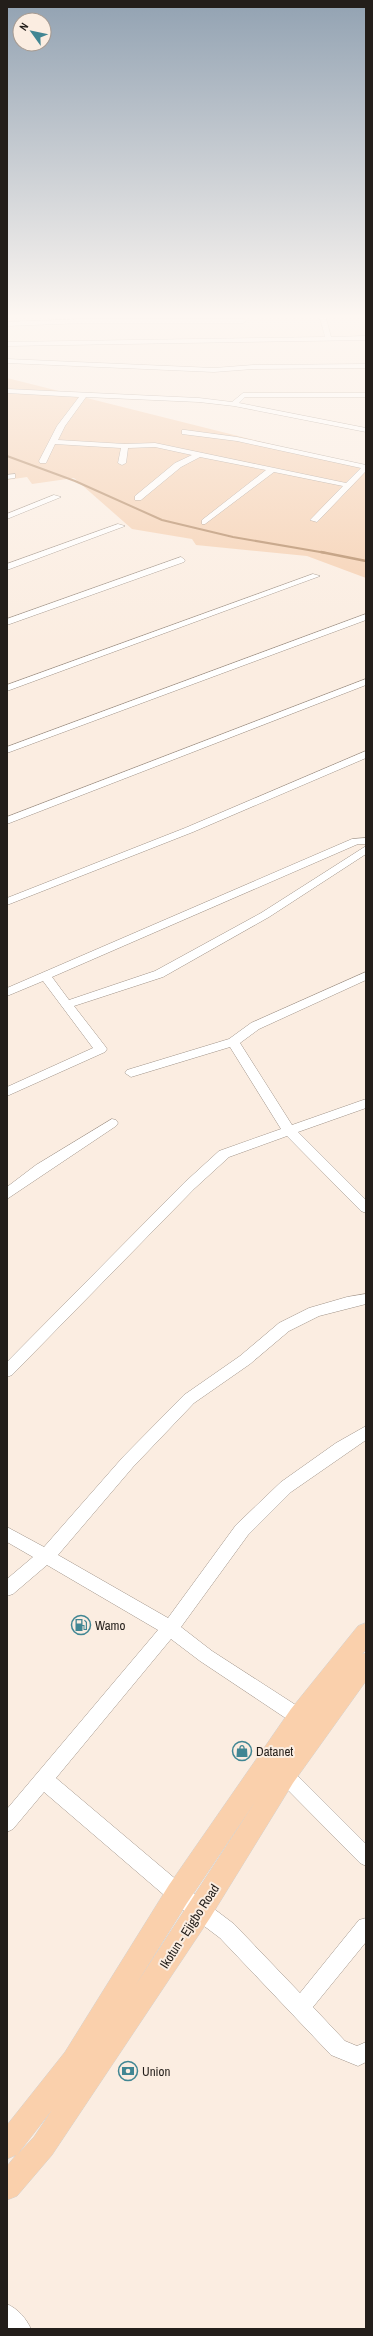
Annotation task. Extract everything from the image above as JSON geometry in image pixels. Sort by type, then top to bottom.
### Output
[{"type":"main road","points":[[7,2146],[74,2061],[178,1894],[299,1717],[366,1633]]},
{"type":"main road","name":"Ikotun - Ejigbo Road","points":[[7,2186],[43,2146],[63,2118],[201,1909],[285,1775],[366,1663]]},
{"type":"street","points":[[43,461],[60,427]]},
{"type":"street","points":[[351,427],[366,430]]},
{"type":"street","points":[[185,432],[237,439],[366,467]]},
{"type":"street","points":[[53,442],[126,446],[156,445],[347,485]]},
{"type":"street","points":[[122,463],[126,446]]},
{"type":"street","points":[[138,498],[178,465],[199,454]]},
{"type":"street","points":[[314,520],[366,467]]},
{"type":"street","points":[[205,522],[273,469]]},
{"type":"street","points":[[7,517],[57,497]]},
{"type":"street","points":[[7,567],[121,526]]},
{"type":"street","points":[[7,622],[181,560]]},
{"type":"street","points":[[7,688],[316,576]]},
{"type":"street","points":[[7,750],[366,617]]},
{"type":"street","points":[[7,821],[366,682]]},
{"type":"street","points":[[7,902],[189,830],[366,754]]},
{"type":"street","points":[[7,992],[356,841],[366,841]]},
{"type":"street","points":[[68,1004],[159,974],[265,915],[366,849]]},
{"type":"street","points":[[7,1092],[101,1048],[45,976]]},
{"type":"street","points":[[131,1073],[233,1042],[255,1026],[366,976]]},
{"type":"street","points":[[233,1042],[289,1131],[366,1208]]},
{"type":"street","points":[[7,1371],[216,1160],[235,1149],[366,1103]]},
{"type":"street","points":[[7,1194],[41,1168],[112,1123]]},
{"type":"street","points":[[7,1589],[47,1556],[128,1462],[190,1399],[245,1360],[284,1327],[314,1312],[347,1302],[366,1299]]},
{"type":"street","points":[[7,1823],[170,1628],[242,1530],[286,1487],[341,1447],[366,1432]]},
{"type":"street","points":[[7,1534],[170,1628],[206,1656],[299,1717]]},
{"type":"street","points":[[285,1775],[366,1856]]},
{"type":"street","points":[[44,1780],[178,1894],[201,1909],[227,1930],[338,2048],[358,2056],[366,2052]]},
{"type":"street","points":[[300,2008],[366,1927]]},
{"type":"street","points":[[7,2315],[20,2329]]},
{"type":"shaded area","points":[[7,427],[203,427],[366,468],[366,578],[307,556],[196,545],[192,539],[132,529],[74,478],[32,484],[27,477],[7,480]]},
{"type":"waterway","points":[[7,456],[75,481],[162,520],[233,537],[326,553]]},
{"type":"waterway","points":[[321,552],[326,553]]},
{"type":"waterway","points":[[326,553],[366,561]]},
{"type":"place","name":"Wamo","points":[[81,1625]]},
{"type":"place","name":"Datanet","points":[[242,1751]]},
{"type":"place","name":"Union","points":[[128,2071]]}]
